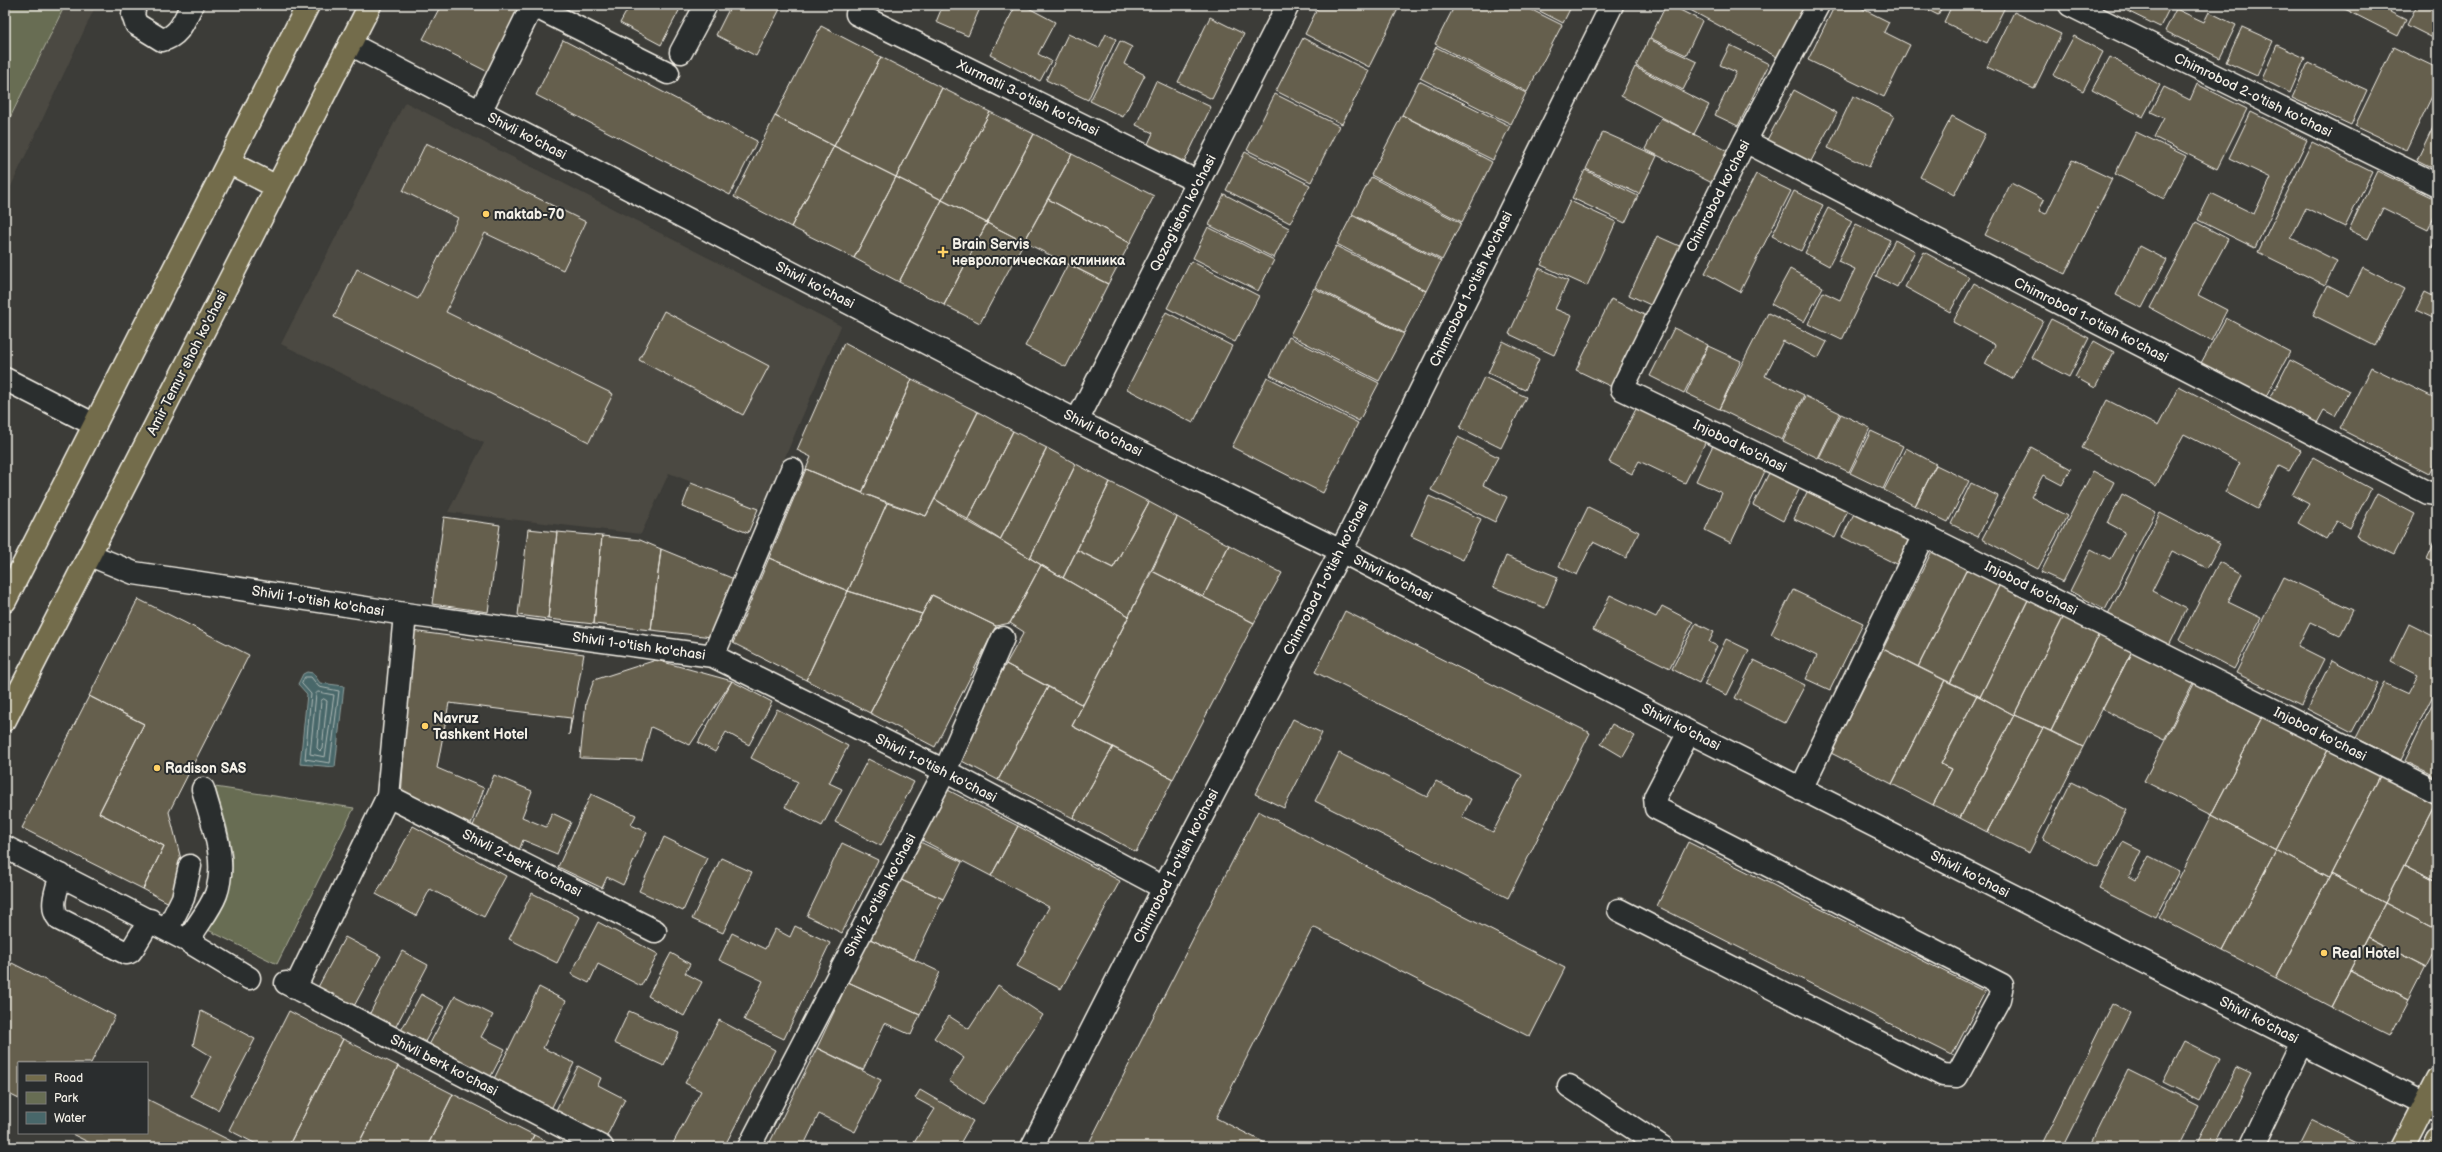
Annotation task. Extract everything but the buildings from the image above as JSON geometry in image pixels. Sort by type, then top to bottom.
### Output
[{"type":"main road","points":[[5,601],[308,5]]},
{"type":"main road","name":"Amir Temur shoh ko'chasi","points":[[5,720],[370,5]]},
{"type":"main road","points":[[228,162],[277,187]]},
{"type":"main road","points":[[2402,1147],[2431,1107],[2437,1079]]},
{"type":"main road","points":[[2434,1147],[2437,1140]]},
{"type":"street","points":[[135,5],[133,14],[136,24],[162,40],[171,38],[177,33],[192,5]]},
{"type":"street","points":[[682,52],[706,5]]},
{"type":"street","name":"Qozog'iston ko'chasi","points":[[1077,421],[1288,5]]},
{"type":"street","name":"Chimrobod 1-o'tish ko'chasi","points":[[1032,1147],[1164,888],[1341,552],[1612,5]]},
{"type":"street","name":"Chimrobod ko'chasi","points":[[1622,389],[1745,142],[1818,5]]},
{"type":"street","name":"Chimrobod 2-o'tish ko'chasi","points":[[2070,5],[2437,185]]},
{"type":"street","points":[[480,112],[529,12],[534,9],[542,10],[668,73]]},
{"type":"street","name":"Xurmatli 3-o'tish ko'chasi","points":[[857,14],[1198,182]]},
{"type":"street","name":"Shivli ko'chasi","points":[[350,44],[1077,421],[1341,552],[1689,732],[2431,1107]]},
{"type":"street","name":"Chimrobod 1-o'tish ko'chasi","points":[[1745,142],[2428,493],[2434,494],[2437,491]]},
{"type":"street","points":[[5,379],[95,425]]},
{"type":"street","name":"Injobod ko'chasi","points":[[1622,389],[1924,535],[2437,792]]},
{"type":"street","points":[[713,656],[792,469]]},
{"type":"street","points":[[1802,788],[1924,535]]},
{"type":"street","name":"Shivli 1-o'tish ko'chasi","points":[[90,555],[134,573],[405,614],[713,656],[945,771],[1164,888]]},
{"type":"street","points":[[388,796],[405,614]]},
{"type":"street","name":"Shivli 2-o'tish ko'chasi","points":[[749,1147],[945,771],[1004,638]]},
{"type":"street","points":[[1619,910],[1943,1075],[1958,1076],[1999,999],[2002,985],[1656,808],[1655,797],[1689,732]]},
{"type":"street","points":[[188,941],[216,894],[221,869],[219,849],[203,789]]},
{"type":"street","name":"Shivli 2-berk ko'chasi","points":[[388,796],[655,930]]},
{"type":"street","name":"Shivli berk ko'chasi","points":[[388,796],[291,985],[602,1147]]},
{"type":"street","points":[[5,847],[159,925],[249,978]]},
{"type":"street","points":[[61,875],[54,905],[55,914],[59,919],[126,952],[130,952],[159,925],[183,898],[190,866]]},
{"type":"street","points":[[2252,1147],[2302,1042]]},
{"type":"street","points":[[1569,1086],[1662,1147]]},
{"type":"shaded area","points":[[5,5],[96,5],[5,199]]},
{"type":"shaded area","name":"maktab-70","points":[[405,102],[841,326],[768,497],[758,509],[669,473],[641,534],[448,512],[484,443],[281,344]]},
{"type":"green space","points":[[5,5],[65,5],[5,128]]},
{"type":"green space","points":[[215,787],[354,808],[277,964],[208,930],[229,888],[232,873],[232,852],[230,841]]},
{"type":"water","points":[[307,672],[313,673],[320,683],[344,686],[335,767],[300,764],[307,694],[298,684],[303,674]]},
{"type":"place","name":"maktab-70","points":[[486,214]]},
{"type":"place","name":"Brain Servis неврологическая клиника","points":[[943,252]]},
{"type":"place","name":"Navruz Tashkent Hotel","points":[[425,726]]},
{"type":"place","name":"Radison SAS","points":[[157,768]]},
{"type":"place","name":"Real Hotel","points":[[2324,953]]}]
